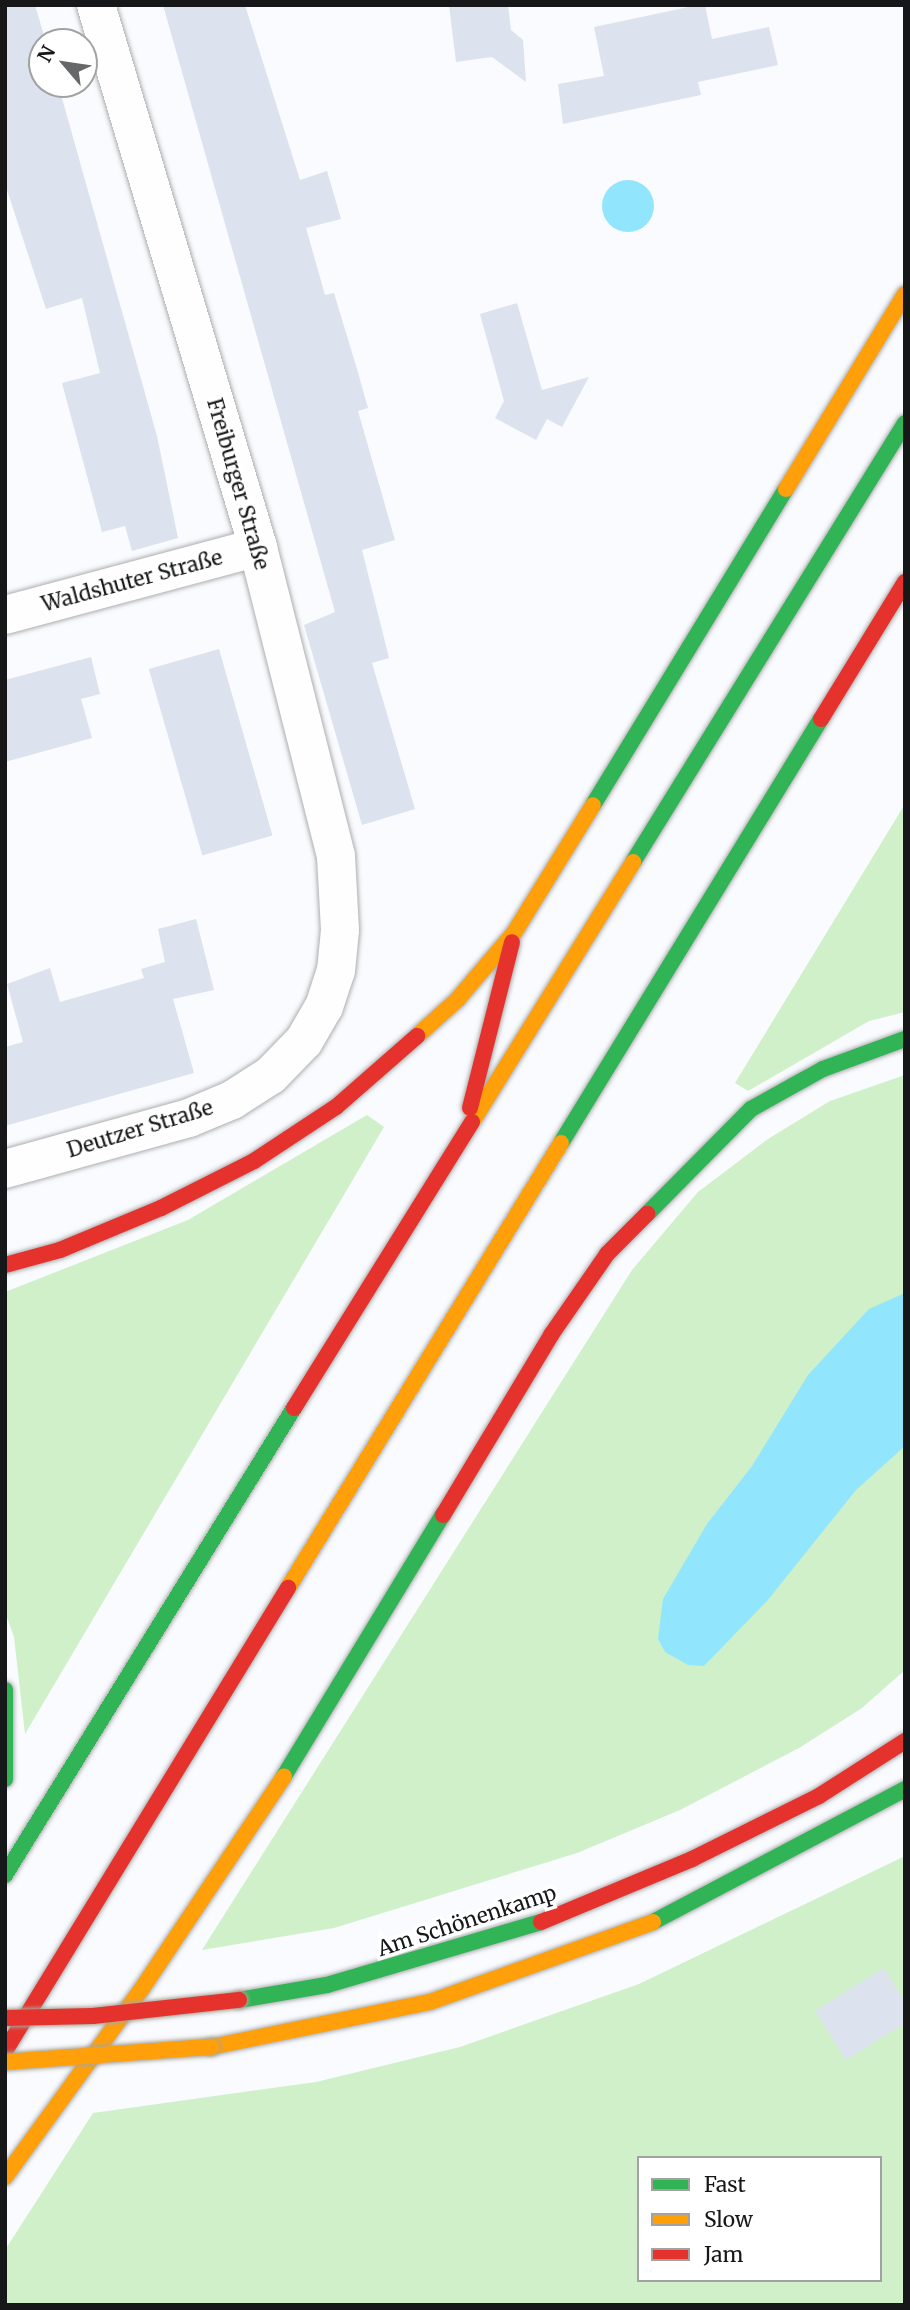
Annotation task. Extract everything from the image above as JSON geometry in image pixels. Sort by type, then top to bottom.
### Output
[{"type":"main road","points":[[5,1265],[60,1250],[161,1208],[254,1161],[335,1107],[402,1053],[514,933],[905,294]]},
{"type":"main road","points":[[5,1875],[188,1574],[461,1146],[905,423]]},
{"type":"main road","points":[[5,2051],[905,582]]},
{"type":"main road","points":[[461,1146],[514,933]]},
{"type":"main road","points":[[5,2177],[141,1990],[310,1736],[551,1335],[607,1254],[751,1109],[823,1069],[905,1039]]},
{"type":"main road","points":[[5,1690],[5,1779]]},
{"type":"main road","name":"Am Schönenkamp","points":[[5,2018],[93,2016],[239,2000],[327,1985],[534,1925],[715,1847],[819,1796],[905,1741]]},
{"type":"main road","points":[[5,2062],[211,2047],[430,2002],[530,1969],[669,1916],[905,1789]]},
{"type":"street","name":"Freiburger Straße","points":[[96,5],[258,547],[336,856],[336,971]]},
{"type":"street","name":"Waldshuter Straße","points":[[5,615],[258,547]]},
{"type":"street","name":"Deutzer Straße","points":[[5,1169],[189,1118],[232,1100],[271,1075],[304,1041],[336,971]]},
{"type":"green space","points":[[905,804],[905,1012],[869,1021],[748,1091],[735,1083]]},
{"type":"green space","points":[[905,1075],[905,1670],[862,1708],[799,1748],[680,1810],[577,1853],[334,1928],[202,1950],[632,1270],[698,1192],[768,1139],[830,1101]]},
{"type":"green space","points":[[367,1115],[384,1127],[25,1734],[14,1637],[5,1612],[5,1292],[188,1220]]},
{"type":"green space","points":[[905,1856],[905,2305],[5,2305],[5,2250],[93,2113],[316,2082],[460,2047],[639,1984]]},
{"type":"water","points":[[628,180],[638,182],[646,188],[652,196],[652,216],[646,224],[638,230],[628,232],[618,230],[610,224],[604,216],[602,206],[604,196],[610,188],[618,182]]},
{"type":"water","points":[[905,1293],[905,1446],[856,1490],[767,1601],[704,1666],[688,1665],[665,1652],[658,1639],[663,1599],[707,1524],[752,1466],[808,1375],[869,1309]]},
{"type":"building","points":[[5,5],[35,5],[42,28],[28,28],[28,98],[62,98],[157,436],[178,538],[132,551],[125,526],[102,532],[62,383],[100,373],[82,298],[46,309],[5,184]]},
{"type":"building","points":[[163,5],[245,5],[300,180],[327,171],[341,219],[306,228],[325,295],[334,293],[357,369],[368,408],[358,411],[395,540],[362,550],[389,658],[372,663],[415,809],[362,825],[304,625],[335,612]]},
{"type":"building","points":[[449,5],[508,5],[511,30],[523,40],[526,82],[492,57],[456,62]]},
{"type":"building","points":[[705,5],[712,39],[769,27],[778,65],[698,82],[701,95],[563,124],[558,84],[604,76],[594,27]]},
{"type":"building","points":[[517,303],[542,390],[589,377],[562,427],[547,419],[536,440],[495,418],[504,401],[480,314]]},
{"type":"building","points":[[219,649],[272,835],[202,856],[149,669]]},
{"type":"building","points":[[91,657],[100,694],[81,699],[92,738],[5,762],[5,680]]},
{"type":"building","points":[[196,919],[214,990],[173,999],[194,1073],[5,1126],[5,1047],[23,1042],[7,984],[50,968],[60,1002],[144,978],[141,969],[165,962],[158,929]]},
{"type":"building","points":[[884,1968],[905,2002],[905,2023],[846,2060],[815,2011]]},
{"type":"traffic: fast","points":[[633,862],[905,423]]},
{"type":"traffic: fast","points":[[593,805],[786,489]]},
{"type":"traffic: fast","points":[[561,1143],[821,719]]},
{"type":"traffic: fast","points":[[647,1214],[751,1109],[823,1069],[905,1039]]},
{"type":"traffic: fast","points":[[5,1875],[294,1408]]},
{"type":"traffic: fast","points":[[284,1776],[443,1515]]},
{"type":"traffic: fast","points":[[5,1690],[5,1779]]},
{"type":"traffic: fast","points":[[653,1922],[905,1789]]},
{"type":"traffic: fast","points":[[239,2000],[327,1985],[541,1922]]},
{"type":"traffic: slow","points":[[786,489],[905,294]]},
{"type":"traffic: slow","points":[[417,1036],[457,1000],[514,933],[593,805]]},
{"type":"traffic: slow","points":[[472,1122],[633,862]]},
{"type":"traffic: slow","points":[[288,1588],[561,1143]]},
{"type":"traffic: slow","points":[[5,2177],[141,1990],[284,1776]]},
{"type":"traffic: slow","points":[[211,2047],[430,2002],[653,1922]]},
{"type":"traffic: slow","points":[[5,2062],[211,2047]]},
{"type":"traffic: jam","points":[[821,719],[905,582]]},
{"type":"traffic: jam","points":[[470,1108],[512,942]]},
{"type":"traffic: jam","points":[[5,1265],[60,1250],[161,1208],[254,1161],[336,1107],[417,1036]]},
{"type":"traffic: jam","points":[[294,1408],[472,1122]]},
{"type":"traffic: jam","points":[[443,1515],[551,1335],[607,1254],[647,1214]]},
{"type":"traffic: jam","points":[[5,2051],[288,1588]]},
{"type":"traffic: jam","points":[[541,1922],[692,1859],[819,1796],[905,1741]]},
{"type":"traffic: jam","points":[[5,2018],[93,2016],[239,2000]]}]
